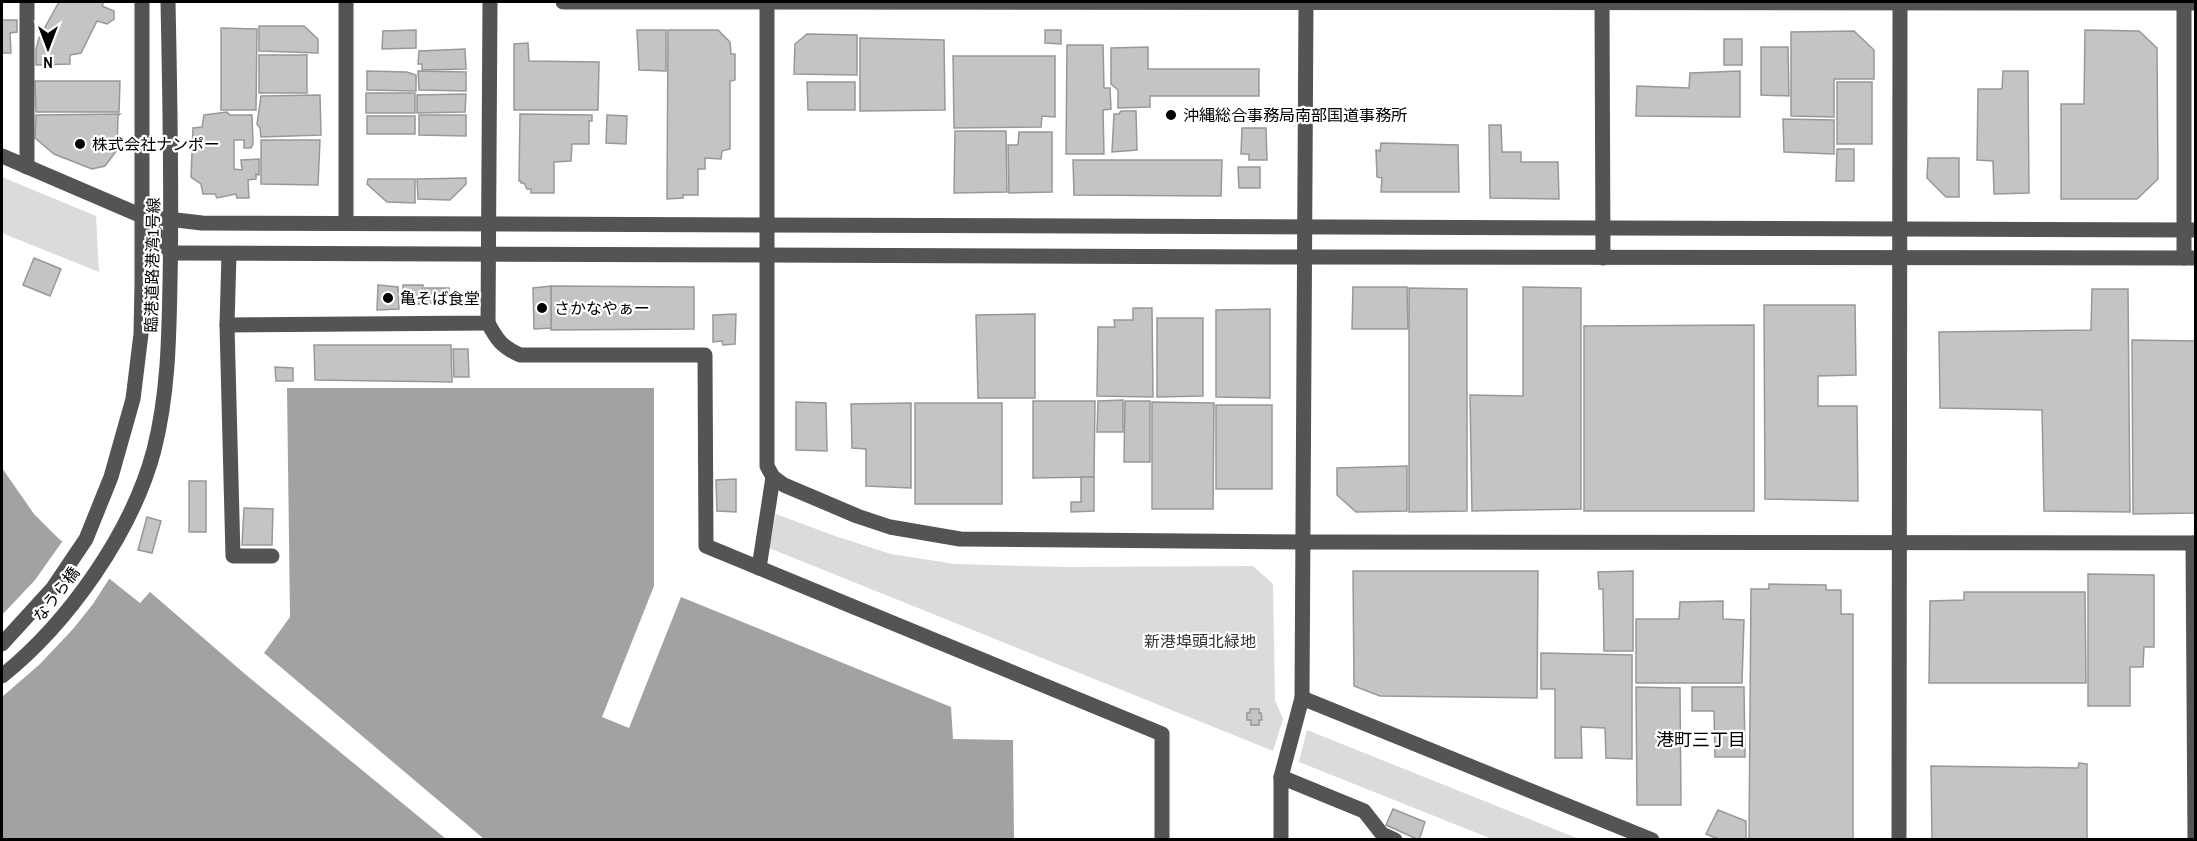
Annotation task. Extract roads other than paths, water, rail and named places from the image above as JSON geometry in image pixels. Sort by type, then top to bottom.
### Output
[{"type":"street","points":[[27,2],[27,167]]},
{"type":"street","name":"臨港道路港湾1号線","points":[[100,509],[121,446],[137,378],[141,334],[142,2]]},
{"type":"street","name":"臨港道路港湾1号線","points":[[124,522],[145,476],[153,450],[162,407],[169,342],[171,219],[168,2]]},
{"type":"street","points":[[346,2],[346,223]]},
{"type":"street","points":[[490,2],[488,323],[495,337],[505,349],[520,355],[705,354],[706,546],[1162,734],[1162,840]]},
{"type":"street","points":[[142,216],[171,253],[2190,258],[2190,3],[563,2]]},
{"type":"street","points":[[767,2],[765,454],[767,466],[773,477],[784,485],[857,516],[924,534],[960,539],[1303,542],[2194,543],[2195,840]]},
{"type":"street","points":[[1281,840],[1281,777],[1302,698],[1306,2]]},
{"type":"street","points":[[1602,2],[1604,258]]},
{"type":"street","points":[[1899,840],[1900,2]]},
{"type":"street","points":[[2,156],[142,216],[202,223],[2190,230]]},
{"type":"street","points":[[229,254],[227,325],[233,556],[272,556]]},
{"type":"street","points":[[227,325],[488,323]]},
{"type":"street","points":[[759,568],[773,477]]},
{"type":"street","name":"なうら橋","points":[[2,644],[37,608],[62,577],[86,539],[100,509]]},
{"type":"street","name":"なうら橋","points":[[2,676],[37,645],[56,624],[94,573],[124,522]]},
{"type":"street","points":[[1302,698],[1652,840]]},
{"type":"street","points":[[1281,777],[1364,811],[1382,834],[1395,840]]},
{"type":"place","name":"沖縄総合事務局南部国道事務所","points":[[1171,115]]},
{"type":"place","name":"株式会社ナンポー","points":[[80,144]]},
{"type":"place","name":"亀そば食堂","points":[[388,298]]},
{"type":"place","name":"さかなやぁー","points":[[542,308]]},
{"type":"district","name":"港町三丁目","points":[[1701,739]]},
{"type":"park label","name":"新港埠頭北緑地","points":[[1200,641]]}]
